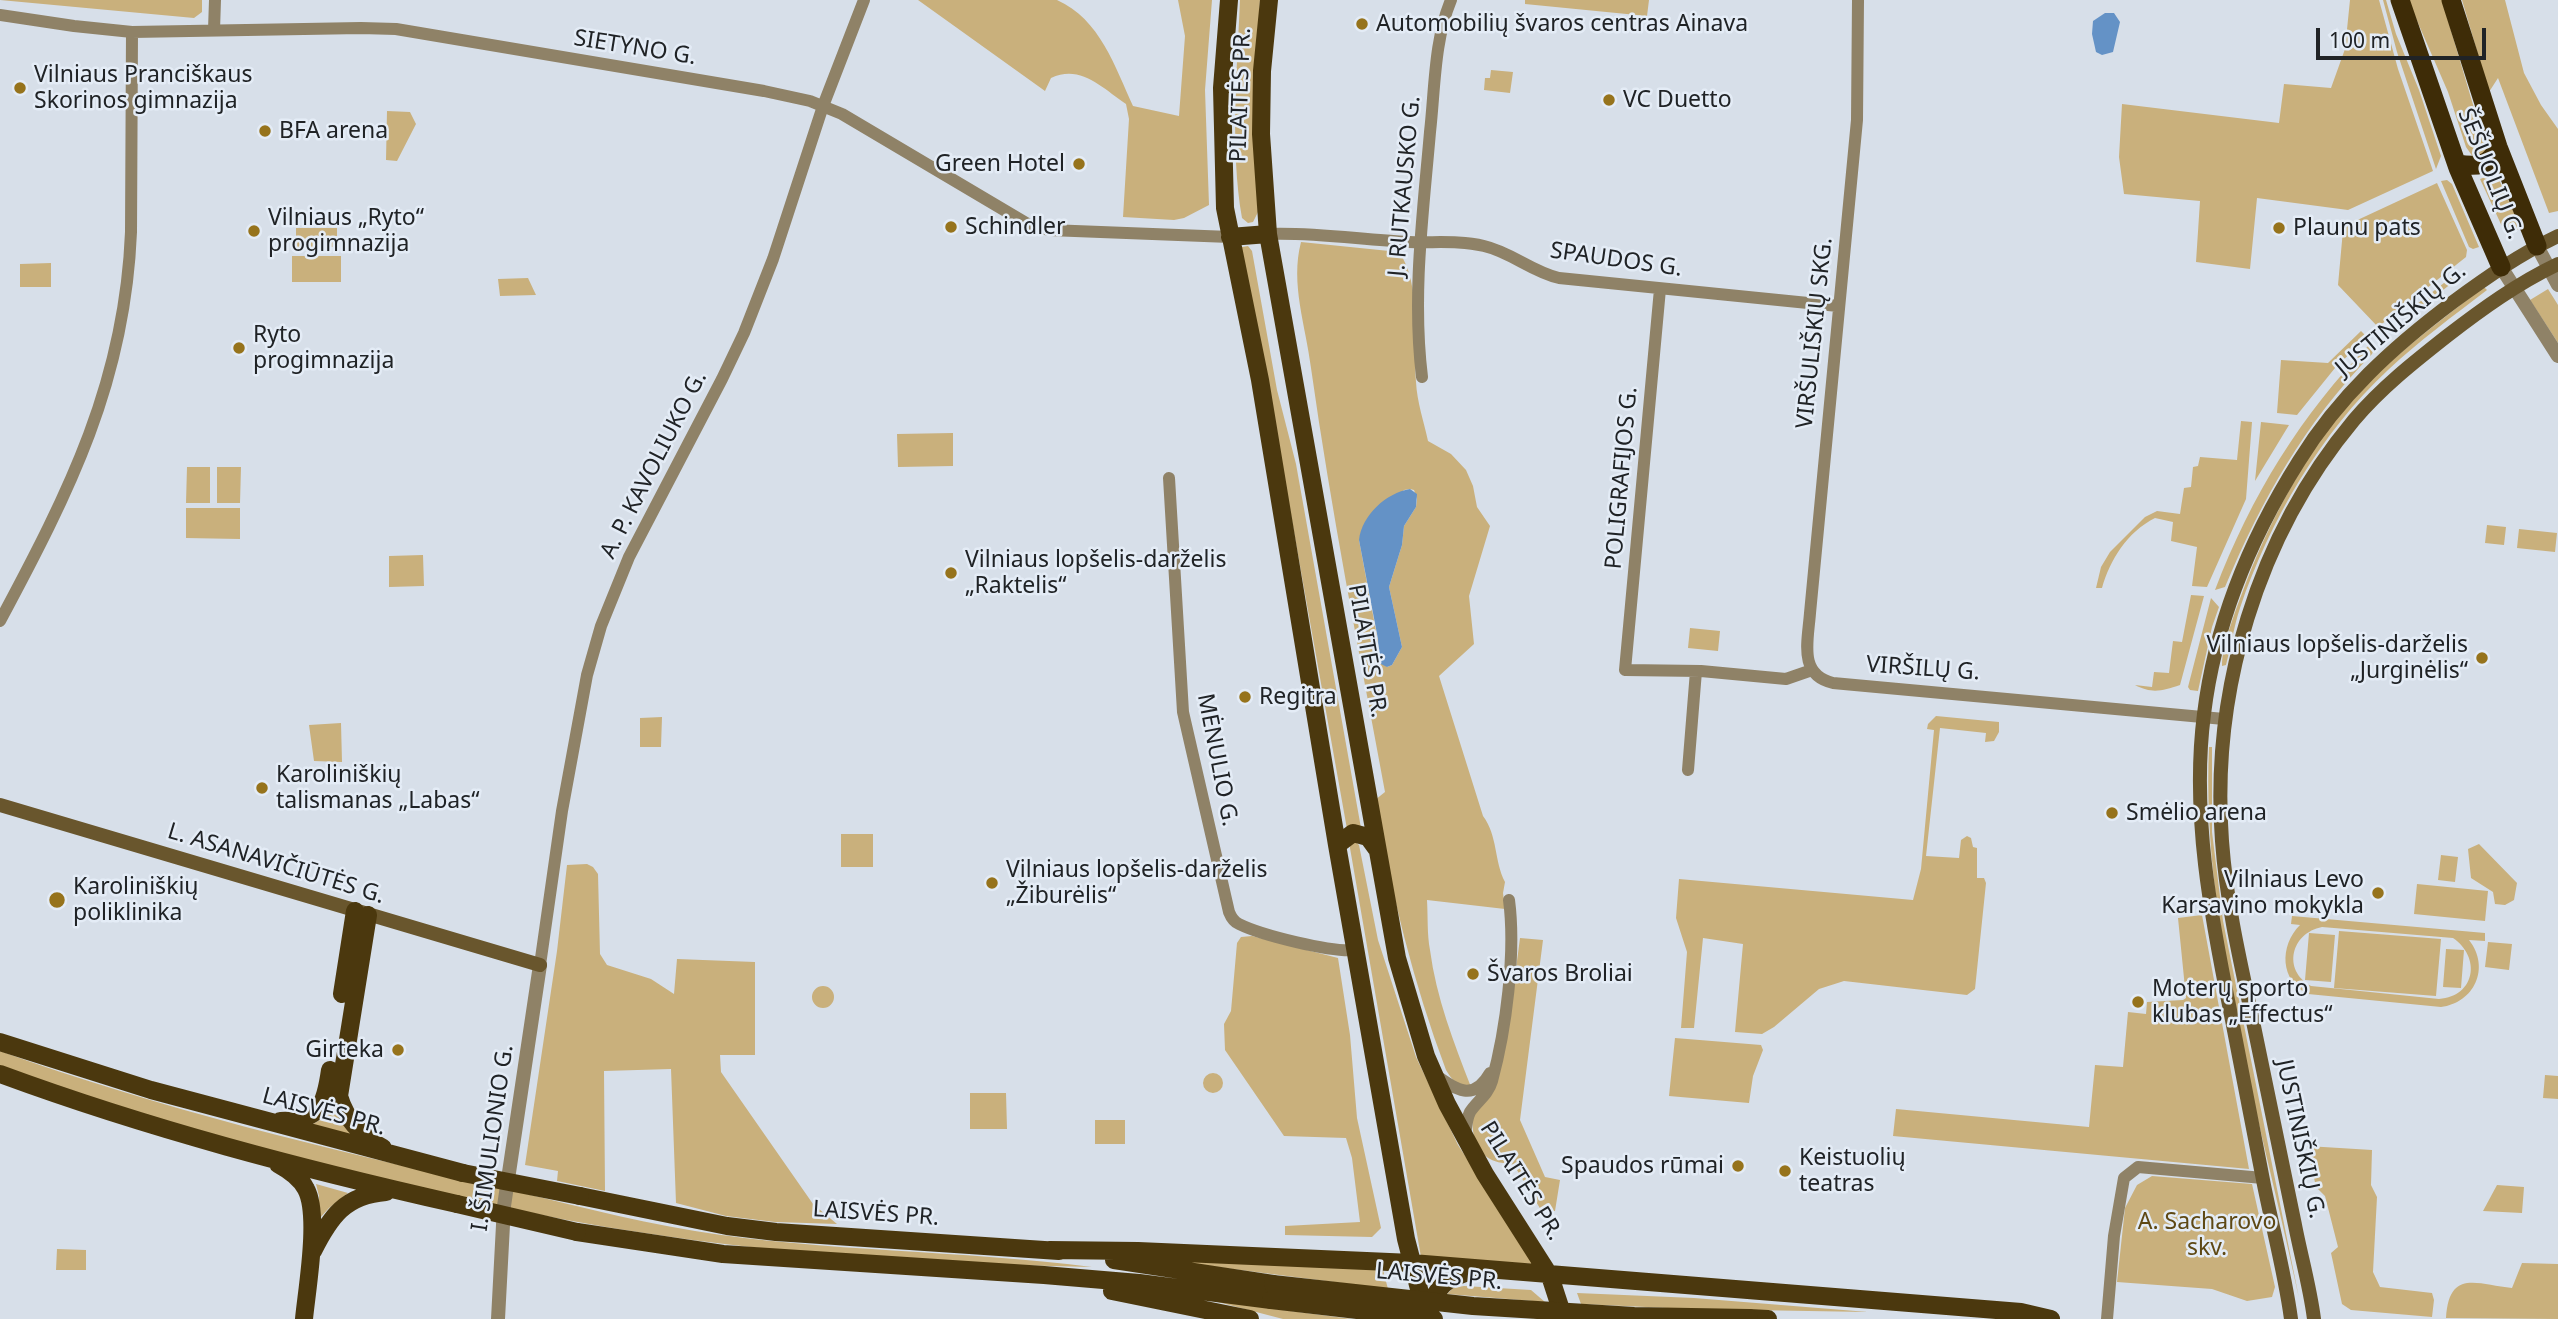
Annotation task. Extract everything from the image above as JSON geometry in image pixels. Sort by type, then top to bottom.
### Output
[{"type":"highway","name":"ŠEŠUOLIŲ G.","points":[[2400,0],[2457,164],[2501,267]]},
{"type":"highway","name":"ŠEŠUOLIŲ G.","points":[[2451,0],[2498,147],[2538,246]]},
{"type":"highway","points":[[2457,164],[2482,166],[2490,161],[2498,147]]},
{"type":"main road","name":"PILAITĖS PR.","points":[[1229,0],[1222,88],[1222,139],[1224,196],[1230,237],[1260,380],[1406,1239],[1429,1317]]},
{"type":"main road","name":"PILAITĖS PR.","points":[[1269,0],[1262,71],[1261,134],[1268,234],[1400,971],[1410,1010],[1433,1073],[1465,1139],[1550,1276],[1562,1314]]},
{"type":"main road","points":[[1230,237],[1268,234]]},
{"type":"main road","name":"JUSTINIŠKIŲ G.","points":[[2291,1319],[2219,955],[2207,873],[2202,822],[2203,716],[2215,654],[2231,599],[2281,489],[2312,440],[2351,390],[2390,352],[2501,267],[2558,236]]},
{"type":"main road","name":"JUSTINIŠKIŲ G.","points":[[2314,1319],[2233,927],[2222,844],[2219,796],[2224,719],[2230,682],[2252,605],[2276,548],[2300,498],[2330,452],[2360,414],[2401,373],[2474,315],[2513,288],[2553,266]]},
{"type":"main road","name":"L. ASANAVIČIŪTĖS G.","points":[[0,805],[540,965]]},
{"type":"main road","points":[[1337,845],[1353,833],[1368,837],[1376,848]]},
{"type":"main road","points":[[262,1121],[298,1121],[308,1118],[317,1111],[326,1096],[362,913]]},
{"type":"main road","points":[[362,913],[339,1096],[347,1116],[360,1133],[401,1158]]},
{"type":"main road","name":"LAISVĖS PR.","points":[[0,1042],[151,1090],[401,1158],[715,1224],[776,1232],[1048,1250],[1272,1292],[1429,1317]]},
{"type":"main road","name":"LAISVĖS PR.","points":[[0,1074],[99,1109],[265,1157],[399,1191],[577,1232],[723,1254],[1473,1306],[1768,1319]]},
{"type":"main road","points":[[265,1157],[289,1170],[305,1187],[310,1197],[311,1255],[303,1319]]},
{"type":"main road","points":[[311,1255],[332,1217],[345,1205],[370,1193],[399,1191]]},
{"type":"main road","points":[[1048,1250],[1138,1251],[1412,1263],[2021,1312],[2051,1319]]},
{"type":"main road","points":[[1429,1317],[1440,1286],[1445,1281],[1480,1270]]},
{"type":"main road","name":"LAISVĖS PR.","points":[[1044,1275],[1250,1319]]},
{"type":"street","points":[[214,30],[215,0]]},
{"type":"street","name":"A. P. KAVOLIUKO G.","points":[[540,965],[564,798],[587,675],[601,626],[629,557],[744,332],[773,259],[823,106],[864,0]]},
{"type":"street","name":"J. RUTKAUSKO G.","points":[[1422,377],[1417,289],[1420,242],[1438,53],[1451,0]]},
{"type":"street","name":"VIRŠULIŠKIŲ SKG.","points":[[1811,670],[1807,652],[1809,622],[1857,120],[1858,0]]},
{"type":"street","name":"SIETYNO G.","points":[[0,15],[132,32],[396,29],[792,96],[823,106],[852,120],[1031,226],[1049,230],[1230,237]]},
{"type":"street","points":[[0,621],[68,489],[90,438],[118,340],[131,252],[132,32]]},
{"type":"street","name":"SPAUDOS G.","points":[[1268,234],[1294,233],[1482,245],[1545,275],[1838,306]]},
{"type":"street","name":"ŠEŠUOLIŲ G.","points":[[2538,246],[2553,266],[2558,285]]},
{"type":"street","name":"ŠEŠUOLIŲ G.","points":[[2501,267],[2558,356]]},
{"type":"street","name":"POLIGRAFIJOS G.","points":[[1660,289],[1625,670],[1696,671]]},
{"type":"street","name":"MĖNULIO G.","points":[[1170,478],[1183,712],[1229,912],[1239,924],[1299,942],[1345,952],[1356,950]]},
{"type":"street","points":[[1688,770],[1696,671],[1786,679],[1811,670]]},
{"type":"street","name":"VIRŠILŲ G.","points":[[1811,670],[1815,676],[1833,683],[2224,719]]},
{"type":"street","points":[[1465,1139],[1467,1118],[1489,1089],[1502,1035],[1512,941],[1509,900]]},
{"type":"street","name":"I. ŠIMULIONIO G.","points":[[498,1319],[504,1206],[540,965]]},
{"type":"street","points":[[1433,1073],[1460,1091],[1471,1091],[1483,1084],[1496,1064]]},
{"type":"street","points":[[2106,1319],[2114,1236],[2124,1178],[2138,1167],[2263,1178]]},
{"type":"green space","points":[[0,0],[202,0],[202,12],[194,18]]},
{"type":"green space","points":[[918,0],[1057,0],[1072,8],[1095,32],[1112,60],[1133,106],[1179,116],[1185,36],[1178,0],[1212,0],[1205,90],[1209,205],[1184,218],[1174,220],[1123,217],[1129,119],[1126,104],[1091,80],[1072,74],[1051,78],[1045,91]]},
{"type":"green space","points":[[1240,0],[1260,0],[1253,122],[1258,212],[1253,222],[1248,223],[1242,218],[1236,164],[1235,109]]},
{"type":"green space","points":[[1525,0],[1649,0],[1647,16],[1525,4]]},
{"type":"green space","points":[[2350,0],[2379,0],[2398,69],[2433,171],[2348,210],[2257,198],[2250,269],[2196,262],[2200,201],[2124,194],[2119,157],[2122,104],[2279,123],[2284,84],[2331,88],[2345,49]]},
{"type":"green space","points":[[2383,0],[2386,0],[2441,156],[2436,169],[2397,52]]},
{"type":"green space","points":[[2408,0],[2442,0],[2487,152],[2473,157],[2466,147],[2448,92]]},
{"type":"green space","points":[[2462,0],[2505,0],[2524,73],[2558,129],[2558,211],[2549,213],[2498,78],[2489,92]]},
{"type":"green space","points":[[1491,70],[1513,72],[1510,93],[1484,90],[1485,78],[1490,78]]},
{"type":"green space","points":[[387,111],[410,112],[416,124],[397,161],[386,160]]},
{"type":"green space","points":[[2496,173],[2521,228],[2506,235],[2480,179]]},
{"type":"green space","points":[[2447,180],[2452,184],[2479,247],[2469,247],[2441,181]]},
{"type":"green space","points":[[2437,183],[2467,250],[2466,257],[2378,327],[2338,285],[2343,230],[2351,223]]},
{"type":"green space","points":[[296,228],[337,228],[337,247],[296,247]]},
{"type":"green space","points":[[1301,242],[1399,252],[1411,280],[1414,297],[1417,389],[1428,441],[1451,454],[1466,470],[1473,486],[1477,507],[1490,526],[1469,596],[1474,644],[1439,676],[1483,816],[1494,840],[1505,882],[1505,909],[1427,900],[1429,944],[1441,1002],[1471,1087],[1456,1083],[1446,1070],[1413,970],[1388,869],[1375,800],[1385,792],[1327,474],[1300,305],[1298,258]],"holes":[[[1404,490],[1414,490],[1416,507],[1404,526],[1402,545],[1389,587],[1402,647],[1392,665],[1387,667],[1379,647],[1359,540]]]},
{"type":"green space","points":[[1248,246],[1252,251],[1277,390],[1296,464],[1361,828],[1347,829],[1264,364],[1240,253],[1242,247]]},
{"type":"green space","points":[[292,256],[341,256],[341,282],[292,282]]},
{"type":"green space","points":[[51,263],[51,287],[20,287],[20,264]]},
{"type":"green space","points":[[2458,272],[2457,279],[2409,317],[2403,315]]},
{"type":"green space","points":[[528,278],[536,295],[500,296],[498,279]]},
{"type":"green space","points":[[2484,287],[2487,290],[2388,370],[2364,394],[2319,450],[2266,543],[2240,608],[2226,665],[2222,666],[2232,623],[2258,554],[2283,501],[2314,449],[2369,381]]},
{"type":"green space","points":[[2548,289],[2558,305],[2558,343],[2530,300]]},
{"type":"green space","points":[[2361,331],[2367,337],[2335,368],[2297,415],[2277,413],[2281,360],[2328,363]]},
{"type":"green space","points":[[2372,342],[2372,354],[2305,435],[2254,523],[2225,587],[2215,590],[2245,522],[2280,458],[2346,369]]},
{"type":"green space","points":[[2241,421],[2252,422],[2246,499],[2207,587],[2192,586],[2197,547],[2171,541],[2173,522],[2155,518],[2128,539],[2115,557],[2102,588],[2096,588],[2101,567],[2110,552],[2145,517],[2157,511],[2180,514],[2184,488],[2191,487],[2193,467],[2198,466],[2200,457],[2237,460]]},
{"type":"green space","points":[[2261,422],[2289,425],[2255,481]]},
{"type":"green space","points":[[953,433],[953,466],[898,467],[897,434]]},
{"type":"green space","points":[[187,467],[210,467],[210,503],[186,503]]},
{"type":"green space","points":[[217,467],[241,467],[240,503],[217,503]]},
{"type":"green space","points":[[186,508],[240,508],[240,539],[186,538]]},
{"type":"green space","points":[[2487,525],[2506,527],[2504,545],[2485,543]]},
{"type":"green space","points":[[2519,529],[2557,533],[2555,552],[2517,548]]},
{"type":"green space","points":[[423,555],[424,586],[389,587],[389,556]]},
{"type":"green space","points":[[2191,595],[2204,596],[2180,685],[2157,691],[2135,685],[2152,687],[2154,672],[2169,673],[2173,641],[2182,642]]},
{"type":"green space","points":[[2211,598],[2219,607],[2198,691],[2190,690],[2188,687]]},
{"type":"green space","points":[[1690,628],[1720,631],[1718,651],[1688,648]]},
{"type":"green space","points":[[1936,716],[1999,722],[1999,732],[1994,741],[1985,742],[1986,733],[1940,728],[1926,856],[1959,858],[1961,840],[1967,836],[1971,838],[1973,847],[1977,848],[1977,878],[1984,878],[1986,883],[1975,989],[1967,995],[1844,981],[1819,989],[1762,1034],[1735,1032],[1743,944],[1703,938],[1694,1028],[1681,1028],[1687,952],[1676,918],[1679,879],[1913,900],[1921,869],[1934,730],[1927,729]]},
{"type":"green space","points":[[662,717],[661,747],[640,747],[640,718]]},
{"type":"green space","points":[[341,723],[342,762],[314,761],[309,725]]},
{"type":"green space","points":[[2209,747],[2212,747],[2212,832],[2223,921],[2299,1298],[2252,1094],[2224,954],[2214,885],[2209,815]]},
{"type":"green space","points":[[841,834],[873,834],[873,867],[841,867]]},
{"type":"green space","points":[[1356,842],[1359,845],[1378,940],[1416,1057],[1458,1145],[1535,1262],[1532,1264],[1421,1257],[1350,848],[1350,844]]},
{"type":"green space","points":[[2479,844],[2517,883],[2514,900],[2505,905],[2495,904],[2493,892],[2471,878],[2468,849]]},
{"type":"green space","points":[[2441,855],[2458,857],[2455,882],[2438,880]]},
{"type":"green space","points":[[587,864],[598,874],[600,954],[607,965],[651,979],[674,994],[677,959],[755,962],[755,1055],[720,1055],[721,1072],[813,1204],[837,1224],[775,1222],[726,1216],[676,1203],[671,1069],[604,1071],[605,1191],[557,1181],[558,1171],[525,1165],[567,865]]},
{"type":"green space","points":[[2417,884],[2488,891],[2485,921],[2414,914]]},
{"type":"green space","points":[[2202,915],[2249,1169],[1893,1136],[1896,1109],[2089,1127],[2095,1065],[2123,1067],[2128,1012],[2146,1014],[2147,1002],[2186,998],[2178,918]]},
{"type":"green space","points":[[2292,916],[2485,933],[2485,941],[2469,940],[2479,962],[2476,982],[2470,991],[2453,1004],[2441,1007],[2308,994],[2292,981],[2288,972],[2288,943],[2300,925],[2291,924]],"holes":[[[2322,927],[2453,938],[2468,955],[2470,974],[2461,991],[2439,999],[2311,986],[2296,971],[2294,962],[2297,944],[2303,936]]]},
{"type":"green space","points":[[2339,931],[2441,939],[2436,996],[2334,988]]},
{"type":"green space","points":[[2309,933],[2335,935],[2331,982],[2305,980]]},
{"type":"green space","points":[[1252,936],[1338,958],[1350,1035],[1357,1118],[1381,1228],[1372,1237],[1285,1235],[1285,1226],[1360,1222],[1352,1158],[1346,1138],[1284,1136],[1225,1050],[1224,1024],[1231,1011],[1237,943],[1241,937]]},
{"type":"green space","points":[[1520,938],[1543,940],[1520,1120],[1545,1177],[1560,1180],[1555,1211],[1541,1210],[1514,1165],[1490,1159],[1481,1151],[1473,1128],[1473,1116],[1508,1030]]},
{"type":"green space","points":[[2488,942],[2512,944],[2509,970],[2485,967]]},
{"type":"green space","points":[[2446,949],[2464,950],[2461,988],[2443,987]]},
{"type":"green space","points":[[823,986],[831,989],[834,997],[831,1005],[823,1008],[815,1005],[812,997],[815,989]]},
{"type":"green space","points":[[1675,1038],[1761,1045],[1763,1050],[1753,1076],[1749,1103],[1669,1096]]},
{"type":"green space","points":[[0,1051],[121,1091],[244,1126],[670,1227],[794,1243],[1092,1267],[909,1260],[787,1251],[666,1236],[563,1219],[390,1181],[163,1121],[0,1067]]},
{"type":"green space","points":[[1209,1073],[1217,1073],[1223,1083],[1217,1093],[1209,1093],[1203,1087],[1203,1079]]},
{"type":"green space","points":[[2545,1075],[2558,1076],[2558,1099],[2543,1098]]},
{"type":"green space","points":[[970,1093],[1006,1093],[1007,1129],[970,1129]]},
{"type":"green space","points":[[332,1102],[351,1135],[305,1128],[324,1118]]},
{"type":"green space","points":[[1095,1120],[1125,1120],[1125,1144],[1095,1144]]},
{"type":"green space","points":[[2307,1146],[2372,1150],[2371,1185],[2377,1197],[2373,1272],[2380,1287],[2432,1293],[2432,1317],[2351,1310],[2342,1304],[2331,1253],[2338,1247],[2325,1196],[2316,1187]]},
{"type":"green space","name":"A. Sacharovo skv.","points":[[2152,1176],[2252,1184],[2275,1287],[2272,1297],[2247,1301],[2212,1289],[2117,1282],[2125,1208],[2137,1185]]},
{"type":"green space","points":[[316,1184],[348,1193],[319,1219],[319,1196]]},
{"type":"green space","points":[[2497,1185],[2524,1187],[2522,1213],[2483,1211]]},
{"type":"green space","points":[[57,1249],[86,1250],[86,1270],[56,1270]]},
{"type":"green space","points":[[1155,1259],[1383,1270],[1388,1289]]},
{"type":"green space","points":[[2522,1263],[2558,1264],[2558,1319],[2446,1318],[2448,1302],[2459,1286],[2476,1283],[2512,1288]]},
{"type":"green space","points":[[1464,1286],[1531,1290],[1545,1302],[1447,1294],[1453,1288]]},
{"type":"green space","points":[[1577,1293],[1694,1298],[1868,1312],[1581,1304]]},
{"type":"green space","points":[[1214,1301],[1352,1319],[1283,1319]]},
{"type":"water","points":[[2105,13],[2114,13],[2120,22],[2113,52],[2102,55],[2096,52],[2092,34],[2093,21]]},
{"type":"water","points":[[1410,489],[1417,494],[1416,507],[1404,526],[1402,545],[1389,587],[1402,647],[1392,665],[1387,667],[1379,663],[1378,639],[1359,540],[1370,514],[1384,500]]},
{"type":"place","name":"Automobilių švaros centras Ainava","points":[[1362,24]]},
{"type":"place","name":"Vilniaus Pranciškaus Skorinos gimnazija","points":[[20,88]]},
{"type":"place","name":"VC Duetto","points":[[1609,100]]},
{"type":"place","name":"BFA arena","points":[[265,131]]},
{"type":"place","name":"Green Hotel","points":[[1079,164]]},
{"type":"place","name":"Schindler","points":[[951,227]]},
{"type":"place","name":"Plaunu pats","points":[[2279,228]]},
{"type":"place","name":"Vilniaus „Ryto“ progimnazija","points":[[254,231]]},
{"type":"place","name":"Ryto progimnazija","points":[[239,348]]},
{"type":"place","name":"Vilniaus lopšelis-darželis „Raktelis“","points":[[951,573]]},
{"type":"place","name":"Vilniaus lopšelis-darželis „Jurginėlis“","points":[[2482,658]]},
{"type":"place","name":"Regitra","points":[[1245,697]]},
{"type":"place","name":"Karoliniškių talismanas „Labas“","points":[[262,788]]},
{"type":"place","name":"Smėlio arena","points":[[2112,813]]},
{"type":"place","name":"Vilniaus lopšelis-darželis „Žiburėlis“","points":[[992,883]]},
{"type":"place","name":"Vilniaus Levo Karsavino mokykla","points":[[2378,893]]},
{"type":"place","name":"Karoliniškių poliklinika","points":[[57,900]]},
{"type":"place","name":"Švaros Broliai","points":[[1473,974]]},
{"type":"place","name":"Moterų sporto klubas „Effectus“","points":[[2138,1002]]},
{"type":"place","name":"Girteka","points":[[398,1050]]},
{"type":"place","name":"Spaudos rūmai","points":[[1738,1166]]},
{"type":"place","name":"Keistuolių teatras","points":[[1785,1171]]}]
